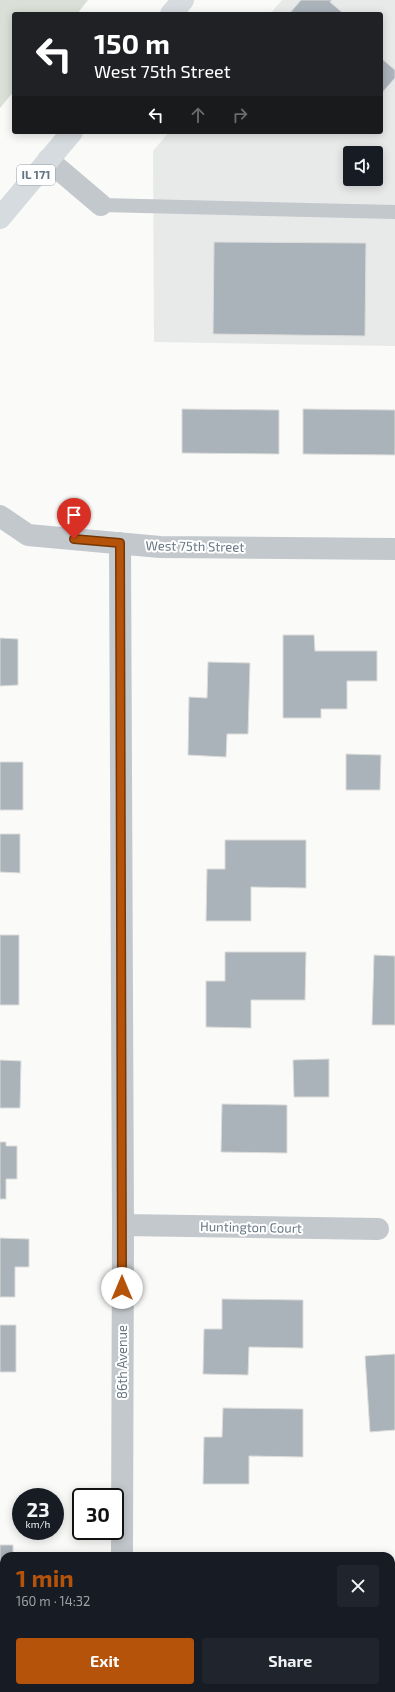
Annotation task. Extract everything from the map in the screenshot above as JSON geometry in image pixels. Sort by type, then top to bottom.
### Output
[{"type":"main road","points":[[173,12],[183,0]]},
{"type":"main road","name":"IL 171","points":[[0,218],[70,134]]},
{"type":"street","points":[[48,160],[101,205]]},
{"type":"street","name":"West 75th Street","points":[[0,516],[28,534],[160,547],[395,549]]},
{"type":"street","name":"86th Avenue","points":[[120,543],[123,1225],[122,1552]]},
{"type":"street","name":"Huntington Court","points":[[123,1225],[378,1229]]},
{"type":"lane","points":[[101,205],[395,212]]},
{"type":"shaded area","points":[[0,0],[88,0],[79,12],[12,12],[12,93],[0,108]]},
{"type":"shaded area","points":[[282,0],[395,0],[395,346],[154,342],[153,151],[167,134],[383,134],[383,12],[272,12]]},
{"type":"building","points":[[301,0],[332,0],[330,2],[342,12],[291,12]]},
{"type":"building","points":[[383,60],[395,70],[395,78],[383,92]]},
{"type":"building","points":[[214,242],[366,243],[365,336],[213,334]]},
{"type":"building","points":[[182,409],[279,410],[279,454],[182,453]]},
{"type":"building","points":[[303,409],[395,410],[395,455],[303,454]]},
{"type":"building","points":[[283,635],[314,635],[315,651],[377,651],[377,681],[347,681],[347,709],[321,709],[321,718],[283,718]]},
{"type":"building","points":[[0,638],[18,639],[18,685],[0,686]]},
{"type":"building","points":[[208,662],[250,663],[248,734],[227,734],[226,757],[188,755],[189,697],[207,698]]},
{"type":"building","points":[[346,754],[381,755],[380,790],[346,790]]},
{"type":"building","points":[[0,762],[23,762],[23,810],[0,810]]},
{"type":"building","points":[[0,834],[20,834],[20,873],[0,872]]},
{"type":"building","points":[[225,840],[306,840],[306,888],[251,887],[251,921],[206,921],[207,869],[225,869]]},
{"type":"building","points":[[0,935],[19,935],[19,1005],[0,1005]]},
{"type":"building","points":[[225,952],[306,952],[305,1000],[251,1000],[251,1028],[206,1027],[206,981],[225,981]]},
{"type":"building","points":[[374,955],[395,956],[395,1025],[372,1025]]},
{"type":"building","points":[[329,1059],[329,1097],[294,1097],[293,1060]]},
{"type":"building","points":[[0,1060],[21,1061],[20,1108],[0,1108]]},
{"type":"building","points":[[222,1104],[287,1105],[287,1153],[221,1152]]},
{"type":"building","points":[[0,1142],[6,1142],[6,1146],[17,1146],[17,1179],[6,1179],[6,1199],[0,1199]]},
{"type":"building","points":[[0,1238],[29,1239],[29,1267],[15,1267],[15,1297],[0,1297]]},
{"type":"building","points":[[222,1299],[303,1300],[303,1348],[249,1347],[248,1375],[203,1374],[204,1329],[222,1329]]},
{"type":"building","points":[[0,1325],[16,1325],[16,1372],[0,1372]]},
{"type":"building","points":[[395,1354],[395,1430],[370,1432],[365,1356]]},
{"type":"building","points":[[223,1408],[303,1409],[303,1457],[249,1456],[249,1484],[203,1484],[204,1437],[222,1437]]},
{"type":"building","points":[[0,1545],[13,1545],[13,1552],[0,1552]]},
{"type":"route","points":[[74,539],[120,543],[122,1288]]}]
